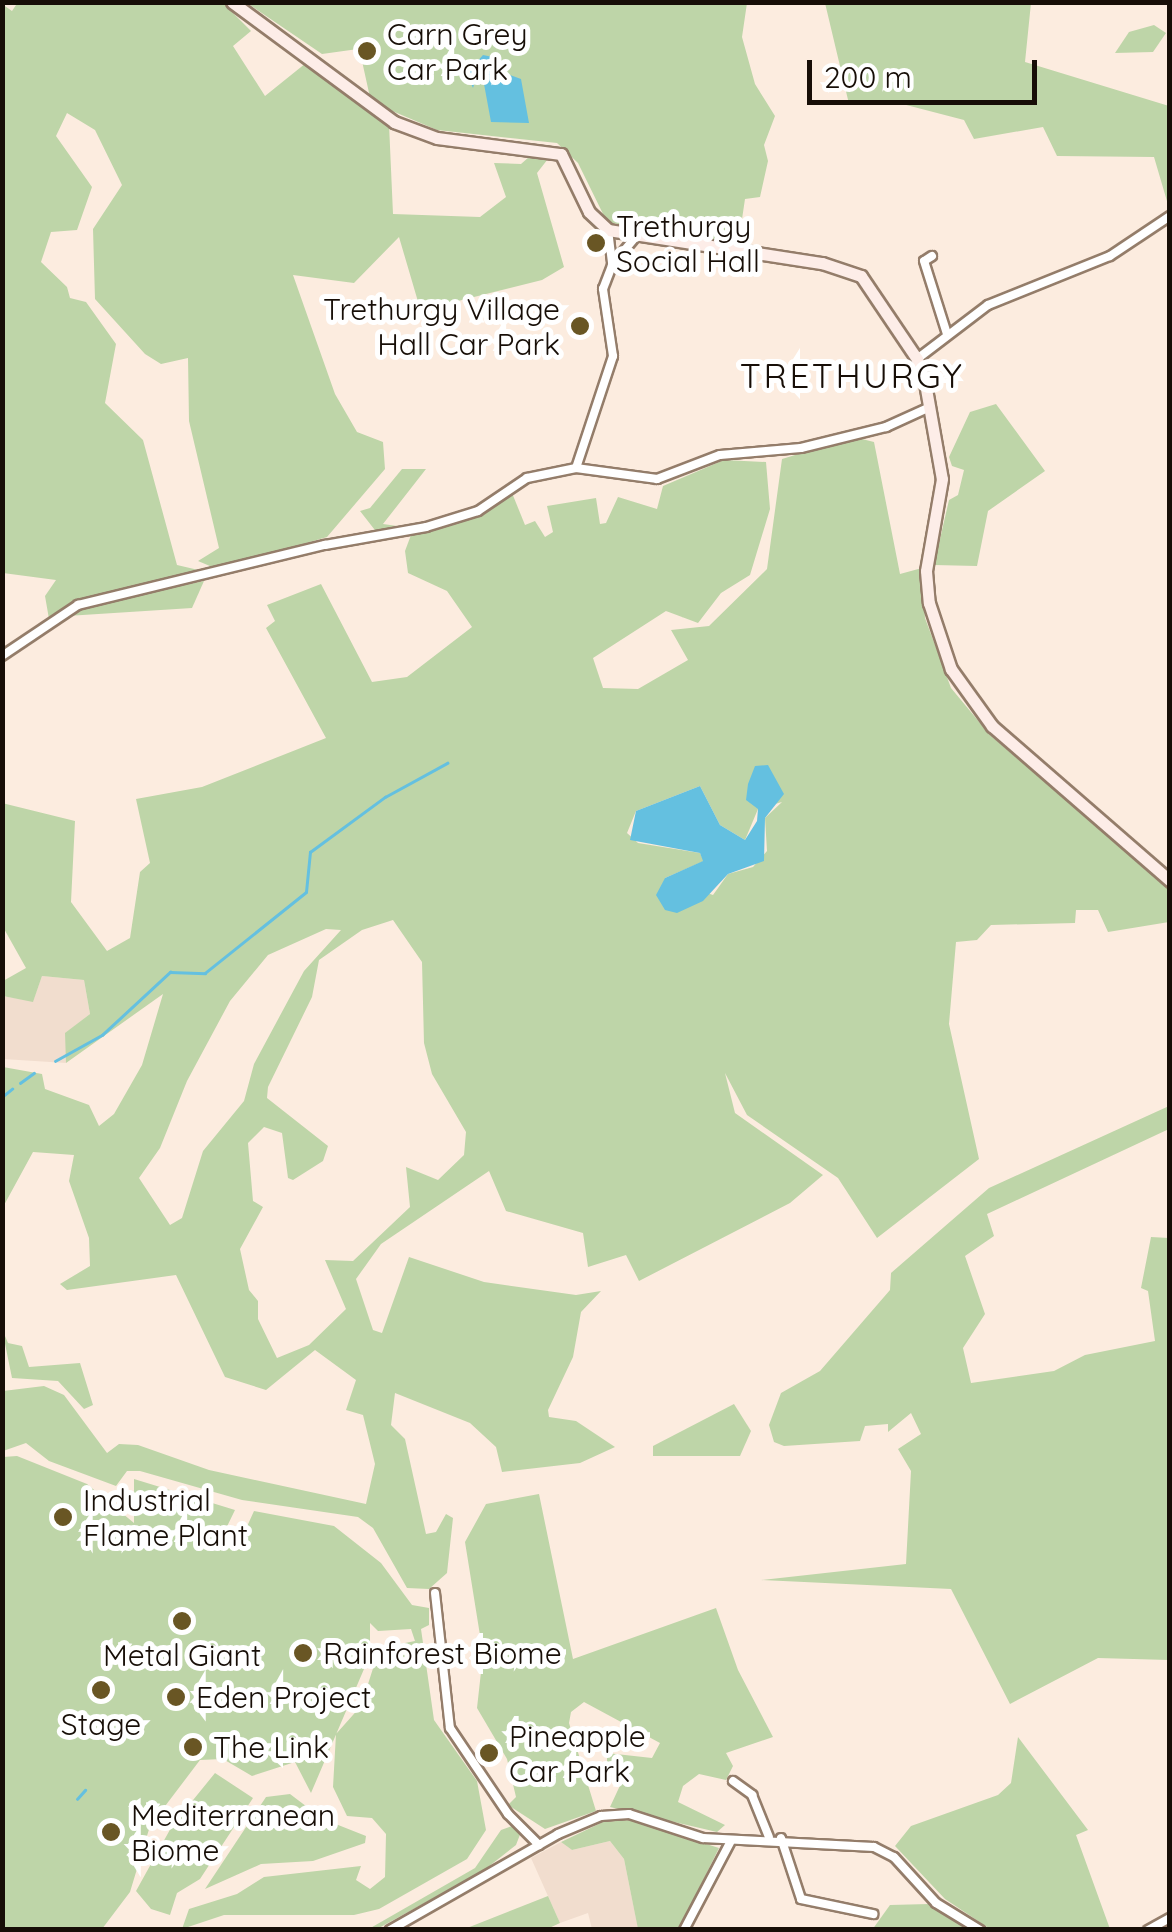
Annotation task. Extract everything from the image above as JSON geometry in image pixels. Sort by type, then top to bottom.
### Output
[{"type":"street","points":[[232,2],[394,122],[436,138],[561,154],[589,212],[608,230],[634,239],[853,270],[917,359],[930,407],[942,479],[926,571],[929,603],[951,670],[992,726],[1170,881]]},
{"type":"street","points":[[917,359],[988,305],[1110,256],[1170,216]]},
{"type":"street","points":[[608,230],[612,266]]},
{"type":"street","points":[[576,468],[613,356],[603,289],[612,266],[634,239]]},
{"type":"street","points":[[932,256],[924,262],[947,334]]},
{"type":"street","points":[[2,656],[78,605],[325,545],[426,528],[478,511],[527,478],[576,468],[657,479],[720,455],[780,452],[886,428],[930,407]]},
{"type":"street","points":[[435,1593],[450,1728],[508,1814],[538,1845]]},
{"type":"street","points":[[734,1781],[752,1795],[769,1837]]},
{"type":"street","points":[[390,1930],[558,1834],[601,1816],[630,1814],[731,1841],[769,1837],[851,1842],[886,1852],[936,1902],[980,1930]]},
{"type":"street","points":[[781,1838],[801,1899],[873,1914]]},
{"type":"street","points":[[684,1930],[731,1841]]},
{"type":"street","points":[[1148,1930],[1170,1918]]},
{"type":"shaded area","points":[[42,976],[84,980],[90,1014],[66,1033],[66,1063],[3,1059],[2,996],[33,1001]]},
{"type":"shaded area","points":[[610,1841],[624,1859],[638,1928],[592,1929],[588,1913],[560,1923],[531,1858],[561,1842],[572,1850]]},
{"type":"green space","points":[[18,2],[223,3],[251,31],[233,46],[265,96],[306,63],[389,124],[393,214],[480,217],[506,197],[494,163],[521,164],[537,150],[551,155],[537,173],[564,267],[542,280],[426,309],[419,305],[399,237],[354,283],[293,275],[335,394],[357,432],[383,442],[385,469],[327,537],[217,569],[198,561],[219,548],[189,421],[188,358],[161,364],[145,354],[95,299],[93,229],[122,185],[95,130],[67,113],[56,136],[92,187],[77,230],[51,232],[41,262],[67,287],[70,298],[86,302],[116,344],[105,403],[143,440],[177,565],[207,572],[76,602],[49,619],[45,596],[56,580],[3,573],[2,4],[12,11]]},
{"type":"green space","points":[[247,3],[747,3],[742,37],[755,84],[775,116],[764,145],[768,161],[760,197],[745,199],[738,246],[607,222],[578,163],[557,143],[437,130],[371,102],[362,61],[375,45],[362,40],[358,49],[322,54]]},
{"type":"green space","points":[[825,3],[1031,3],[1025,62],[1169,106],[1169,208],[1154,157],[1057,156],[1043,127],[974,139],[964,120],[887,100],[849,104]]},
{"type":"green space","points":[[1154,25],[1166,33],[1153,52],[1115,53],[1129,32]]},
{"type":"green space","points":[[996,404],[1045,471],[988,511],[977,566],[934,565],[949,500],[958,495],[964,470],[952,466],[949,457],[970,412]]},
{"type":"green space","points":[[854,437],[874,442],[900,574],[922,568],[925,618],[951,688],[990,735],[1169,888],[1169,922],[1108,932],[1098,910],[1076,910],[1075,923],[991,925],[977,940],[956,942],[949,1024],[979,1159],[877,1238],[838,1178],[747,1115],[725,1073],[735,1113],[823,1175],[790,1203],[639,1281],[626,1255],[588,1267],[583,1233],[506,1211],[489,1171],[381,1244],[356,1279],[373,1330],[382,1333],[409,1257],[484,1282],[576,1295],[601,1291],[581,1312],[573,1357],[548,1410],[549,1417],[576,1421],[615,1447],[580,1463],[502,1472],[496,1447],[470,1423],[395,1393],[391,1425],[405,1439],[426,1534],[436,1532],[446,1514],[453,1518],[447,1573],[429,1589],[407,1588],[373,1528],[358,1517],[242,1500],[140,1471],[127,1471],[116,1486],[49,1461],[26,1443],[3,1451],[3,1391],[44,1386],[64,1395],[107,1453],[119,1444],[138,1445],[209,1470],[366,1504],[375,1464],[363,1415],[346,1410],[356,1380],[315,1350],[266,1390],[225,1377],[176,1275],[67,1290],[60,1284],[90,1266],[89,1238],[69,1181],[74,1155],[33,1152],[3,1207],[3,1067],[42,1074],[45,1089],[89,1105],[99,1126],[114,1114],[142,1065],[163,994],[66,1063],[65,1033],[90,1014],[84,980],[42,976],[33,1002],[3,996],[3,981],[26,968],[3,927],[2,803],[75,821],[71,902],[107,951],[130,938],[140,872],[150,863],[136,799],[202,787],[326,738],[266,628],[275,621],[267,605],[321,584],[372,682],[407,677],[472,627],[447,591],[408,573],[405,551],[411,535],[481,513],[512,493],[525,525],[535,521],[545,537],[553,532],[547,506],[596,498],[600,524],[606,523],[618,497],[657,509],[663,486],[724,460],[766,462],[770,509],[750,575],[721,593],[698,623],[666,611],[593,658],[603,688],[638,689],[688,660],[671,630],[709,626],[767,569],[782,459]],"holes":[[[700,786],[720,825],[745,840],[758,809],[782,802],[765,818],[767,851],[753,867],[728,874],[713,895],[665,878],[704,861],[700,853],[638,843],[627,833],[636,811]],[[393,920],[422,962],[424,1043],[432,1074],[466,1132],[464,1155],[438,1180],[406,1167],[410,1207],[353,1261],[325,1260],[346,1309],[309,1345],[277,1358],[258,1319],[258,1301],[249,1290],[240,1249],[263,1207],[253,1201],[248,1143],[264,1127],[282,1133],[288,1178],[293,1180],[323,1161],[328,1146],[267,1098],[268,1087],[312,997],[319,960],[362,930]],[[326,929],[341,930],[304,971],[254,1064],[244,1101],[203,1151],[182,1218],[170,1225],[139,1178],[160,1148],[187,1081],[230,1001],[268,955]]]},
{"type":"green space","points":[[402,469],[426,469],[383,524],[404,527],[378,534],[360,511],[370,508]]},
{"type":"green space","points":[[204,581],[192,608],[67,616],[80,607]]},
{"type":"green space","points":[[1169,1106],[1169,1129],[987,1214],[994,1236],[965,1256],[985,1314],[963,1348],[971,1383],[1054,1371],[1085,1355],[1155,1341],[1148,1291],[1141,1288],[1151,1237],[1169,1238],[1169,1660],[1098,1658],[1010,1704],[951,1589],[761,1580],[906,1564],[911,1471],[898,1449],[921,1434],[911,1413],[888,1432],[888,1424],[865,1426],[860,1441],[784,1446],[774,1442],[769,1425],[781,1393],[820,1371],[890,1290],[891,1273],[989,1188]]},
{"type":"green space","points":[[2,1329],[8,1343],[22,1346],[29,1367],[80,1363],[93,1405],[84,1409],[58,1381],[12,1378]]},
{"type":"green space","points":[[734,1404],[751,1431],[740,1456],[653,1456],[653,1446]]},
{"type":"green space","name":"Eden Project","points":[[17,1456],[87,1484],[134,1523],[134,1479],[235,1510],[219,1543],[240,1542],[254,1511],[334,1526],[381,1563],[412,1605],[429,1608],[429,1625],[421,1629],[434,1720],[477,1781],[486,1830],[467,1859],[379,1909],[354,1915],[224,1915],[182,1929],[189,1909],[237,1894],[264,1877],[361,1866],[356,1880],[370,1889],[385,1877],[386,1834],[372,1818],[347,1816],[333,1787],[336,1735],[311,1793],[295,1762],[252,1776],[223,1759],[200,1760],[150,1826],[130,1892],[102,1929],[3,1929],[3,1457]],"holes":[[[370,1623],[378,1631],[411,1629],[415,1641],[385,1647],[376,1659],[361,1706],[336,1734],[370,1655]]]},
{"type":"green space","points":[[539,1494],[573,1659],[716,1608],[738,1670],[773,1737],[726,1753],[733,1766],[726,1780],[699,1774],[683,1786],[678,1802],[725,1825],[717,1832],[610,1807],[624,1777],[607,1769],[607,1753],[652,1758],[660,1743],[584,1702],[571,1712],[569,1723],[596,1811],[545,1829],[508,1805],[516,1797],[507,1759],[477,1708],[483,1654],[465,1542],[486,1504]]},
{"type":"green space","points":[[1018,1737],[1088,1830],[1076,1835],[1110,1929],[990,1929],[945,1899],[895,1846],[911,1826],[998,1795],[1011,1783]]},
{"type":"green space","points":[[215,1773],[253,1798],[200,1879],[177,1893],[170,1915],[151,1909],[136,1891],[172,1826]]},
{"type":"green space","points":[[290,1794],[323,1819],[366,1836],[365,1843],[313,1861],[261,1864],[205,1889],[266,1797]]},
{"type":"green space","points":[[630,1820],[719,1848],[679,1929],[638,1929],[624,1859],[610,1841],[572,1850],[561,1842],[603,1822]]},
{"type":"green space","points":[[512,1826],[521,1832],[516,1845],[483,1871],[377,1929],[367,1930],[475,1868],[501,1830]]},
{"type":"green space","points":[[548,1896],[560,1923],[547,1929],[467,1928]]},
{"type":"green space","points":[[929,1904],[972,1929],[872,1930],[890,1905]]},
{"type":"water","points":[[483,55],[498,58],[507,74],[521,79],[529,123],[491,122],[484,84],[477,75],[473,88],[461,61],[475,64]]},
{"type":"water","points":[[768,765],[784,794],[765,818],[764,861],[728,874],[703,901],[677,913],[665,910],[656,895],[665,878],[703,861],[700,853],[630,840],[636,811],[700,786],[720,825],[745,840],[757,821],[758,809],[746,800],[748,784],[755,766]]},
{"type":"waterway","points":[[55,1061],[102,1035],[170,972],[205,973],[306,892],[310,852],[385,797],[447,763]]},
{"type":"waterway","points":[[20,1083],[34,1073]]},
{"type":"waterway","points":[[2,1097],[12,1089]]},
{"type":"waterway","points":[[77,1799],[85,1790]]},
{"type":"place","name":"Carn Grey Car Park","points":[[367,51]]},
{"type":"place","name":"Trethurgy Social Hall","points":[[596,243]]},
{"type":"place","name":"Trethurgy Village Hall Car Park","points":[[580,326]]},
{"type":"place","name":"Industrial Flame Plant","points":[[63,1517]]},
{"type":"place","name":"Metal Giant","points":[[182,1621]]},
{"type":"place","name":"Rainforest Biome","points":[[303,1653]]},
{"type":"place","name":"Stage","points":[[101,1690]]},
{"type":"place","name":"Eden Project","points":[[176,1697]]},
{"type":"place","name":"The Link","points":[[193,1747]]},
{"type":"place","name":"Pineapple Car Park","points":[[489,1753]]},
{"type":"place","name":"Mediterranean Biome","points":[[111,1832]]},
{"type":"district","name":"TRETHURGY","points":[[852,375]]}]
